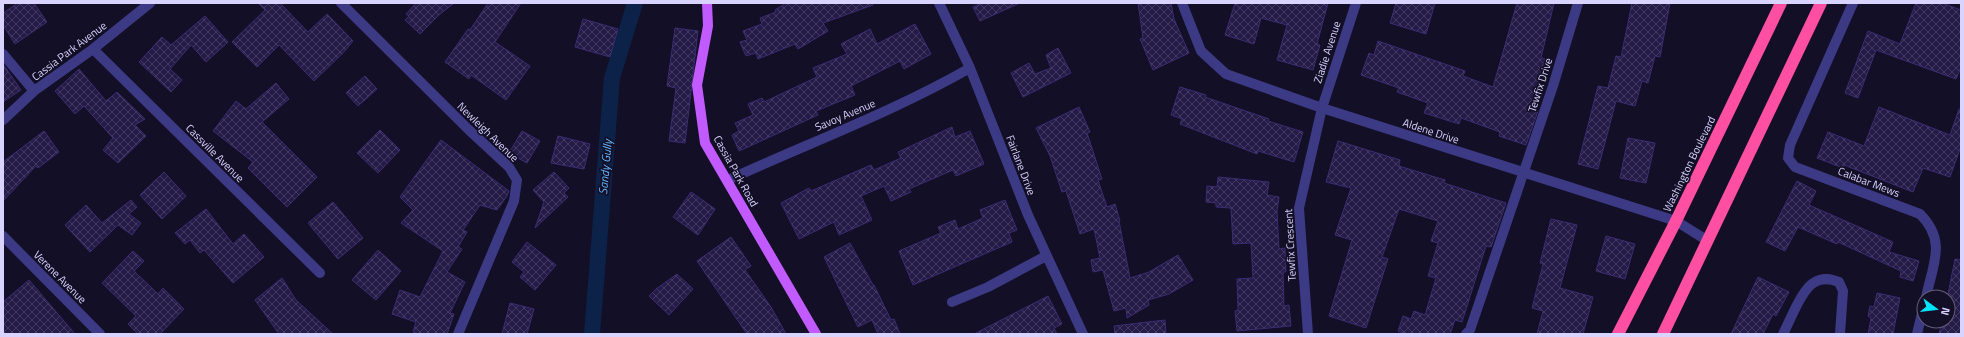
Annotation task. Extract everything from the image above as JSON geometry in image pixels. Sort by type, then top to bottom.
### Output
[{"type":"highway","name":"Washington Boulevard","points":[[1618,334],[1676,221],[1781,3]]},
{"type":"highway","points":[[1666,332],[1821,3]]},
{"type":"main road","name":"Cassia Park Road","points":[[707,3],[708,26],[697,85],[699,112],[705,143],[728,180],[761,241],[816,334]]},
{"type":"street","name":"Cassia Park Avenue","points":[[3,120],[34,91],[93,49],[150,3]]},
{"type":"street","name":"Newleigh Avenue","points":[[341,3],[469,130],[509,167],[517,180],[514,201],[458,334]]},
{"type":"street","name":"Fairlane Drive","points":[[939,3],[970,68],[1028,215],[1083,334]]},
{"type":"street","name":"Aldene Drive","points":[[1182,3],[1201,51],[1226,74],[1322,108],[1523,174],[1676,221],[1708,241]]},
{"type":"street","name":"Ziadie Avenue","points":[[1322,108],[1356,3]]},
{"type":"street","name":"Tewfix Drive","points":[[1523,174],[1553,86],[1578,3]]},
{"type":"street","name":"Calabar Mews","points":[[1853,3],[1790,145],[1788,158],[1795,166],[1920,214],[1929,224],[1935,236],[1937,249],[1928,289]]},
{"type":"street","name":"Cassville Avenue","points":[[93,49],[320,274]]},
{"type":"street","points":[[3,54],[34,91]]},
{"type":"street","name":"Savoy Avenue","points":[[728,180],[860,123],[938,86],[970,68]]},
{"type":"street","name":"Tewfix Crescent","points":[[1308,334],[1299,208],[1322,108]]},
{"type":"street","points":[[1466,334],[1470,330],[1523,174]]},
{"type":"street","name":"Verene Avenue","points":[[3,236],[100,334]]},
{"type":"street","points":[[952,302],[988,287],[1046,256]]},
{"type":"street","points":[[1783,334],[1808,286],[1816,281],[1828,279],[1839,282],[1843,290],[1840,334]]},
{"type":"building","points":[[18,3],[34,3],[47,22],[15,44],[3,25],[3,13]]},
{"type":"building","points":[[258,3],[280,3],[308,32],[327,14],[353,41],[344,52],[314,81],[279,45],[257,67],[232,42],[265,10]]},
{"type":"building","points":[[416,3],[454,3],[439,15],[420,34],[405,20],[409,16],[406,14]]},
{"type":"building","points":[[488,3],[521,3],[495,42],[530,66],[506,100],[471,75],[469,79],[445,62],[468,29],[470,30]]},
{"type":"building","points":[[786,3],[872,3],[873,5],[823,23],[828,31],[798,49],[795,44],[758,59],[756,53],[746,56],[740,42],[747,40],[743,31],[762,24],[760,18],[776,12],[775,10]]},
{"type":"building","points":[[982,3],[1020,3],[980,21],[973,7]]},
{"type":"building","points":[[1138,3],[1171,3],[1174,19],[1189,53],[1153,70],[1140,39],[1143,38]]},
{"type":"building","points":[[1235,3],[1328,3],[1317,44],[1320,45],[1313,70],[1277,60],[1287,25],[1261,18],[1254,44],[1225,35]]},
{"type":"building","points":[[1396,3],[1435,3],[1426,34],[1390,23]]},
{"type":"building","points":[[1517,3],[1554,3],[1541,58],[1545,59],[1531,109],[1538,111],[1526,145],[1499,136],[1500,132],[1461,118],[1459,124],[1424,113],[1428,103],[1397,92],[1399,88],[1361,75],[1369,53],[1374,55],[1378,41],[1465,71],[1463,76],[1493,87]]},
{"type":"building","points":[[1632,3],[1670,3],[1660,57],[1655,56],[1648,83],[1642,81],[1635,106],[1616,101],[1598,169],[1578,164],[1598,86],[1608,88],[1616,56],[1621,57]]},
{"type":"building","points":[[1916,3],[1942,3],[1961,10],[1961,67],[1956,79],[1876,50],[1858,98],[1845,93],[1868,31],[1900,44]]},
{"type":"building","points":[[205,16],[228,42],[206,62],[191,45],[170,69],[182,80],[171,92],[139,62],[162,37],[171,45]]},
{"type":"building","points":[[583,19],[618,29],[610,57],[575,47]]},
{"type":"building","points":[[915,24],[931,54],[904,69],[900,61],[851,86],[855,95],[816,111],[818,115],[739,151],[732,135],[739,131],[735,123],[753,115],[748,104],[762,98],[764,102],[817,77],[813,68],[847,54],[841,44],[870,29],[877,44]]},
{"type":"building","points":[[675,28],[698,31],[685,143],[669,141],[676,88],[667,86]]},
{"type":"building","points":[[1058,48],[1071,73],[1023,97],[1011,73],[1029,63],[1035,74],[1051,68],[1046,55]]},
{"type":"building","points":[[3,64],[21,90],[3,102]]},
{"type":"building","points":[[79,69],[106,101],[117,92],[145,119],[135,125],[146,136],[118,163],[103,150],[113,138],[84,106],[75,114],[55,91]]},
{"type":"building","points":[[365,76],[377,89],[358,106],[346,93]]},
{"type":"building","points":[[276,83],[289,99],[262,122],[317,177],[287,207],[248,168],[253,162],[213,131],[236,101],[246,109]]},
{"type":"building","points":[[1180,87],[1206,95],[1205,97],[1269,119],[1268,121],[1303,132],[1294,162],[1258,151],[1257,154],[1180,124],[1182,119],[1171,115]]},
{"type":"building","points":[[1079,107],[1090,132],[1087,133],[1102,179],[1098,180],[1107,207],[1115,204],[1120,221],[1130,278],[1149,272],[1178,255],[1193,280],[1169,294],[1148,300],[1149,305],[1127,318],[1126,308],[1114,311],[1103,270],[1093,272],[1091,260],[1100,258],[1094,229],[1080,234],[1066,191],[1062,192],[1050,156],[1036,128]]},
{"type":"building","points":[[1879,107],[1950,135],[1959,109],[1961,109],[1961,146],[1950,177],[1923,168],[1913,192],[1844,165],[1843,168],[1817,158],[1828,132],[1864,146]]},
{"type":"building","points":[[952,127],[955,137],[970,131],[984,164],[956,176],[953,170],[909,189],[911,192],[891,201],[884,186],[861,196],[872,220],[839,235],[834,222],[799,239],[781,203],[809,188],[811,191],[871,165],[874,170],[901,158],[898,152]]},
{"type":"building","points":[[380,130],[400,150],[378,173],[357,153]]},
{"type":"building","points":[[44,131],[59,152],[38,168],[36,166],[3,201],[3,162]]},
{"type":"building","points":[[522,131],[540,141],[527,163],[509,153]]},
{"type":"building","points":[[558,136],[590,144],[584,169],[551,163]]},
{"type":"building","points":[[1628,138],[1655,143],[1646,183],[1620,178]]},
{"type":"building","points":[[441,140],[509,191],[497,210],[480,205],[463,230],[467,232],[458,247],[462,249],[447,272],[465,282],[450,313],[454,314],[447,334],[419,334],[413,332],[416,322],[392,314],[400,290],[420,297],[443,251],[401,223],[413,210],[400,197]]},
{"type":"building","points":[[1338,141],[1400,160],[1399,166],[1445,180],[1444,183],[1506,203],[1491,247],[1486,246],[1462,322],[1455,320],[1450,334],[1406,334],[1398,331],[1403,316],[1411,319],[1414,311],[1425,315],[1436,278],[1428,276],[1438,243],[1431,241],[1438,221],[1399,209],[1382,257],[1388,259],[1366,328],[1329,316],[1352,240],[1335,235],[1351,188],[1326,182]]},
{"type":"building","points":[[164,172],[186,196],[162,219],[140,195]]},
{"type":"building","points":[[554,172],[569,188],[564,193],[568,197],[535,228],[544,202],[533,190]]},
{"type":"building","points":[[1218,177],[1269,182],[1267,195],[1279,197],[1277,211],[1279,249],[1285,248],[1286,272],[1283,272],[1284,306],[1289,305],[1291,326],[1237,331],[1235,311],[1238,310],[1237,279],[1253,278],[1251,243],[1233,244],[1231,208],[1216,207],[1216,203],[1206,202],[1207,186],[1217,187]]},
{"type":"building","points":[[1797,181],[1816,191],[1809,205],[1893,242],[1889,252],[1919,261],[1913,281],[1900,277],[1901,271],[1838,242],[1837,244],[1798,227],[1785,251],[1766,242]]},
{"type":"building","points":[[691,192],[715,209],[698,235],[673,217]]},
{"type":"building","points":[[131,200],[137,207],[129,214],[141,223],[132,235],[118,225],[90,252],[65,225],[86,205],[102,223]]},
{"type":"building","points":[[1005,200],[1017,230],[1009,233],[1012,242],[913,285],[899,251],[941,233],[938,227],[955,220],[958,229],[983,218],[980,210]]},
{"type":"building","points":[[333,202],[363,238],[338,259],[308,223]]},
{"type":"building","points":[[206,209],[233,244],[244,234],[264,257],[233,283],[204,250],[200,253],[190,240],[185,244],[175,233]]},
{"type":"building","points":[[1551,219],[1577,225],[1560,288],[1593,297],[1583,334],[1537,334],[1543,311],[1532,308],[1543,264],[1540,263]]},
{"type":"building","points":[[1606,236],[1635,244],[1625,279],[1596,271]]},
{"type":"building","points":[[731,237],[751,266],[745,270],[771,307],[786,334],[747,334],[697,261]]},
{"type":"building","points":[[527,242],[556,265],[535,290],[520,277],[524,272],[512,262]]},
{"type":"building","points":[[850,243],[874,285],[891,320],[894,319],[900,334],[878,334],[872,320],[858,327],[824,257]]},
{"type":"building","points":[[378,250],[401,271],[376,300],[352,280]]},
{"type":"building","points":[[133,251],[144,261],[134,271],[158,294],[163,288],[184,309],[160,334],[138,334],[128,324],[136,316],[102,283]]},
{"type":"building","points":[[1955,259],[1961,260],[1961,334],[1939,334],[1940,329],[1956,329],[1956,289],[1949,289]]},
{"type":"building","points":[[677,274],[693,289],[669,315],[649,296]]},
{"type":"building","points":[[1758,277],[1789,292],[1776,316],[1773,314],[1763,334],[1731,334]]},
{"type":"building","points":[[282,278],[296,300],[333,334],[279,334],[255,300]]},
{"type":"building","points":[[29,280],[75,334],[3,334],[3,302]]},
{"type":"building","points":[[1877,293],[1900,298],[1893,334],[1868,334],[1871,318],[1868,316],[1870,306],[1874,307]]},
{"type":"building","points":[[1048,296],[1062,324],[1054,328],[1057,334],[974,334]]},
{"type":"building","points":[[510,303],[534,309],[527,334],[502,334]]},
{"type":"building","points":[[1165,320],[1166,334],[1115,334],[1114,326]]},
{"type":"waterway","name":"Sandy Gully","points":[[592,334],[612,78],[635,3]]}]
